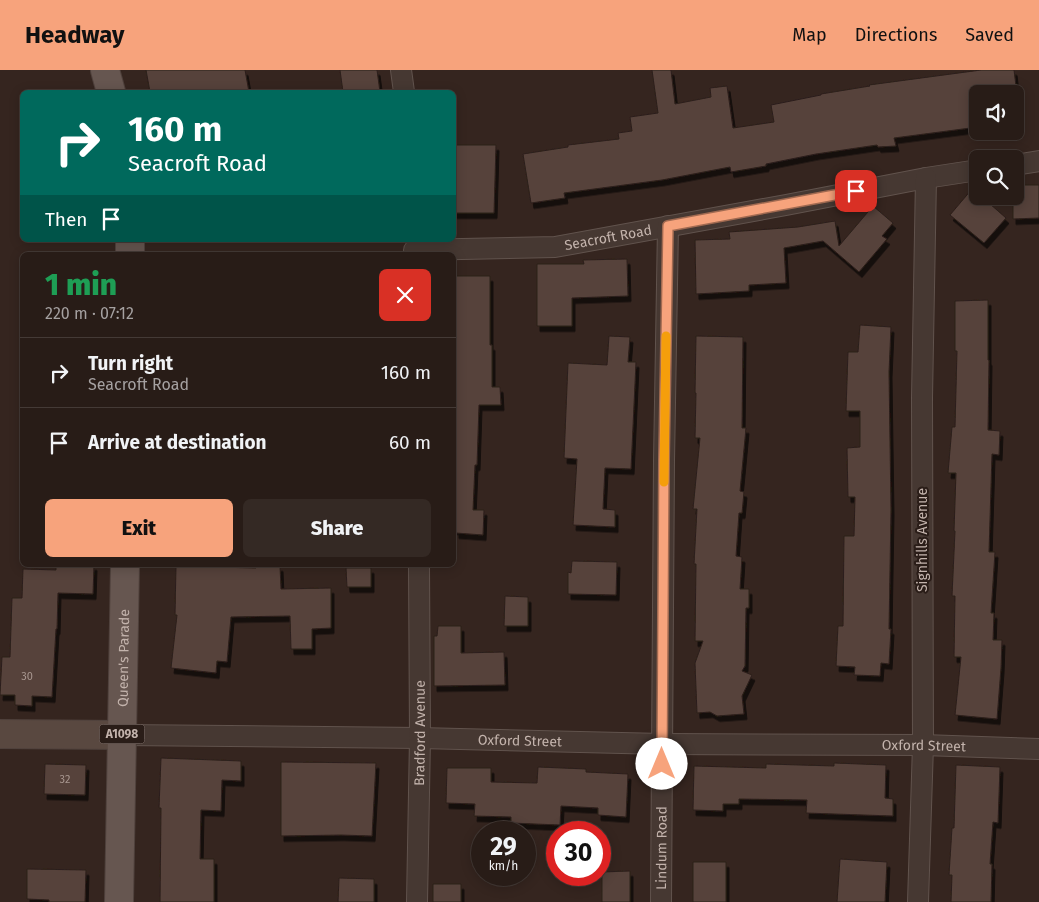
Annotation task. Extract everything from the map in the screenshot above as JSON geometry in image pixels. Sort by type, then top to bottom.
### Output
[{"type":"main road","points":[[105,70],[110,90]]},
{"type":"main road","name":"Queen's Parade","points":[[119,902],[125,567]]},
{"type":"street","points":[[401,70],[404,90]]},
{"type":"street","points":[[1024,164],[1039,161]]},
{"type":"street","name":"Seacroft Road","points":[[414,248],[555,247],[969,171]]},
{"type":"street","name":"Signhills Avenue","points":[[918,902],[922,745],[922,398],[926,178]]},
{"type":"street","name":"Lindum Road","points":[[662,902],[664,470],[668,226]]},
{"type":"street","name":"Bradford Avenue","points":[[418,902],[420,738],[419,567]]},
{"type":"street","name":"Oxford Street","points":[[0,734],[420,738],[662,744],[922,745],[1039,749]]},
{"type":"building","points":[[146,70],[245,70],[249,90],[150,90]]},
{"type":"building","points":[[340,70],[377,70],[380,90],[343,90]]},
{"type":"building","points":[[652,70],[671,70],[675,104],[711,97],[710,88],[727,86],[733,128],[774,122],[771,105],[869,85],[981,70],[1014,70],[1016,85],[969,85],[969,128],[894,138],[896,146],[878,147],[877,145],[816,154],[731,172],[730,167],[662,180],[564,193],[565,198],[531,203],[523,154],[568,147],[568,145],[619,139],[618,133],[632,131],[630,117],[658,113]]},
{"type":"building","points":[[456,145],[496,145],[494,213],[456,213]]},
{"type":"building","points":[[1024,185],[1039,185],[1039,218],[1013,219],[1013,205],[1024,205]]},
{"type":"building","points":[[969,193],[969,205],[991,205],[1006,218],[984,243],[950,215]]},
{"type":"building","points":[[873,206],[893,223],[882,236],[887,239],[859,272],[823,241],[784,248],[786,283],[749,285],[749,291],[696,294],[695,240],[730,239],[729,232],[798,227],[835,221],[839,246]]},
{"type":"building","points":[[627,259],[628,296],[572,298],[572,326],[537,326],[537,264],[584,264],[583,260]]},
{"type":"building","points":[[456,276],[490,276],[492,387],[500,387],[501,405],[479,405],[473,510],[484,510],[483,535],[456,533]]},
{"type":"building","points":[[988,300],[988,430],[1000,431],[999,455],[992,454],[989,552],[995,552],[991,613],[994,613],[993,640],[1002,640],[997,719],[955,715],[961,657],[954,657],[955,596],[952,596],[956,473],[948,473],[952,427],[955,427],[957,351],[955,351],[955,301]]},
{"type":"building","points":[[860,325],[891,327],[889,372],[891,510],[889,629],[891,629],[889,664],[881,663],[880,676],[854,675],[855,667],[836,666],[838,626],[843,626],[844,536],[854,536],[855,497],[848,497],[847,448],[860,447],[860,411],[846,411],[848,352],[858,352]]},
{"type":"building","points":[[609,336],[630,337],[628,362],[636,362],[631,469],[605,468],[603,509],[615,510],[615,527],[573,525],[577,459],[564,458],[568,363],[607,365]]},
{"type":"building","points":[[696,336],[743,337],[742,428],[746,428],[740,491],[744,492],[742,513],[739,513],[736,556],[742,557],[740,589],[749,589],[749,608],[746,608],[745,666],[742,671],[752,675],[742,696],[744,714],[717,716],[710,712],[697,713],[695,663],[703,641],[695,641],[696,564],[694,564],[697,509],[693,509],[700,438],[695,438]]},
{"type":"building","points":[[572,561],[617,562],[616,595],[568,594],[568,572],[571,573]]},
{"type":"building","points":[[56,567],[94,567],[93,594],[58,593],[52,697],[32,696],[32,706],[15,705],[15,695],[0,695],[2,657],[10,657],[12,598],[22,598],[23,569],[56,570]]},
{"type":"building","points":[[176,567],[280,567],[281,589],[331,588],[331,628],[312,629],[312,649],[291,649],[290,616],[231,617],[227,662],[217,661],[216,673],[171,668],[177,615],[175,615]]},
{"type":"building","points":[[346,568],[371,568],[371,587],[347,587]]},
{"type":"building","points":[[505,596],[528,597],[528,626],[504,626]]},
{"type":"building","points":[[438,626],[461,626],[461,653],[504,652],[505,685],[434,686],[434,636],[437,636]]},
{"type":"building","points":[[161,758],[241,761],[241,781],[222,780],[221,811],[201,810],[200,859],[214,859],[214,902],[160,902],[161,808],[159,808]]},
{"type":"building","points":[[281,762],[376,763],[372,836],[281,836]]},
{"type":"building","points":[[834,763],[886,765],[885,798],[893,799],[893,816],[806,813],[807,800],[739,799],[739,804],[723,804],[723,811],[693,810],[694,766],[766,768],[766,764],[834,766]]},
{"type":"building","points":[[45,764],[86,765],[85,795],[44,794]]},
{"type":"building","points":[[956,765],[1000,767],[998,823],[993,822],[990,864],[992,864],[991,902],[951,902],[952,875],[949,875],[952,828],[954,828]]},
{"type":"building","points":[[538,767],[586,769],[586,772],[628,774],[626,817],[598,815],[598,808],[561,806],[560,821],[546,821],[546,824],[536,824],[536,821],[511,821],[511,817],[474,816],[475,804],[446,803],[447,768],[491,768],[491,782],[537,783]]},
{"type":"building","points":[[840,859],[887,862],[885,902],[837,902]]},
{"type":"building","points":[[693,862],[726,862],[726,902],[693,902]]},
{"type":"building","points":[[27,869],[86,870],[85,902],[49,902],[49,900],[27,899]]},
{"type":"building","points":[[630,871],[630,902],[602,902],[602,886],[611,886],[611,872]]},
{"type":"building","points":[[339,878],[374,879],[374,902],[338,902]]},
{"type":"building","points":[[433,884],[461,884],[461,902],[433,902]]},
{"type":"slow traffic","points":[[664,482],[666,336]]},
{"type":"route","points":[[662,764],[668,226],[856,191]]}]
